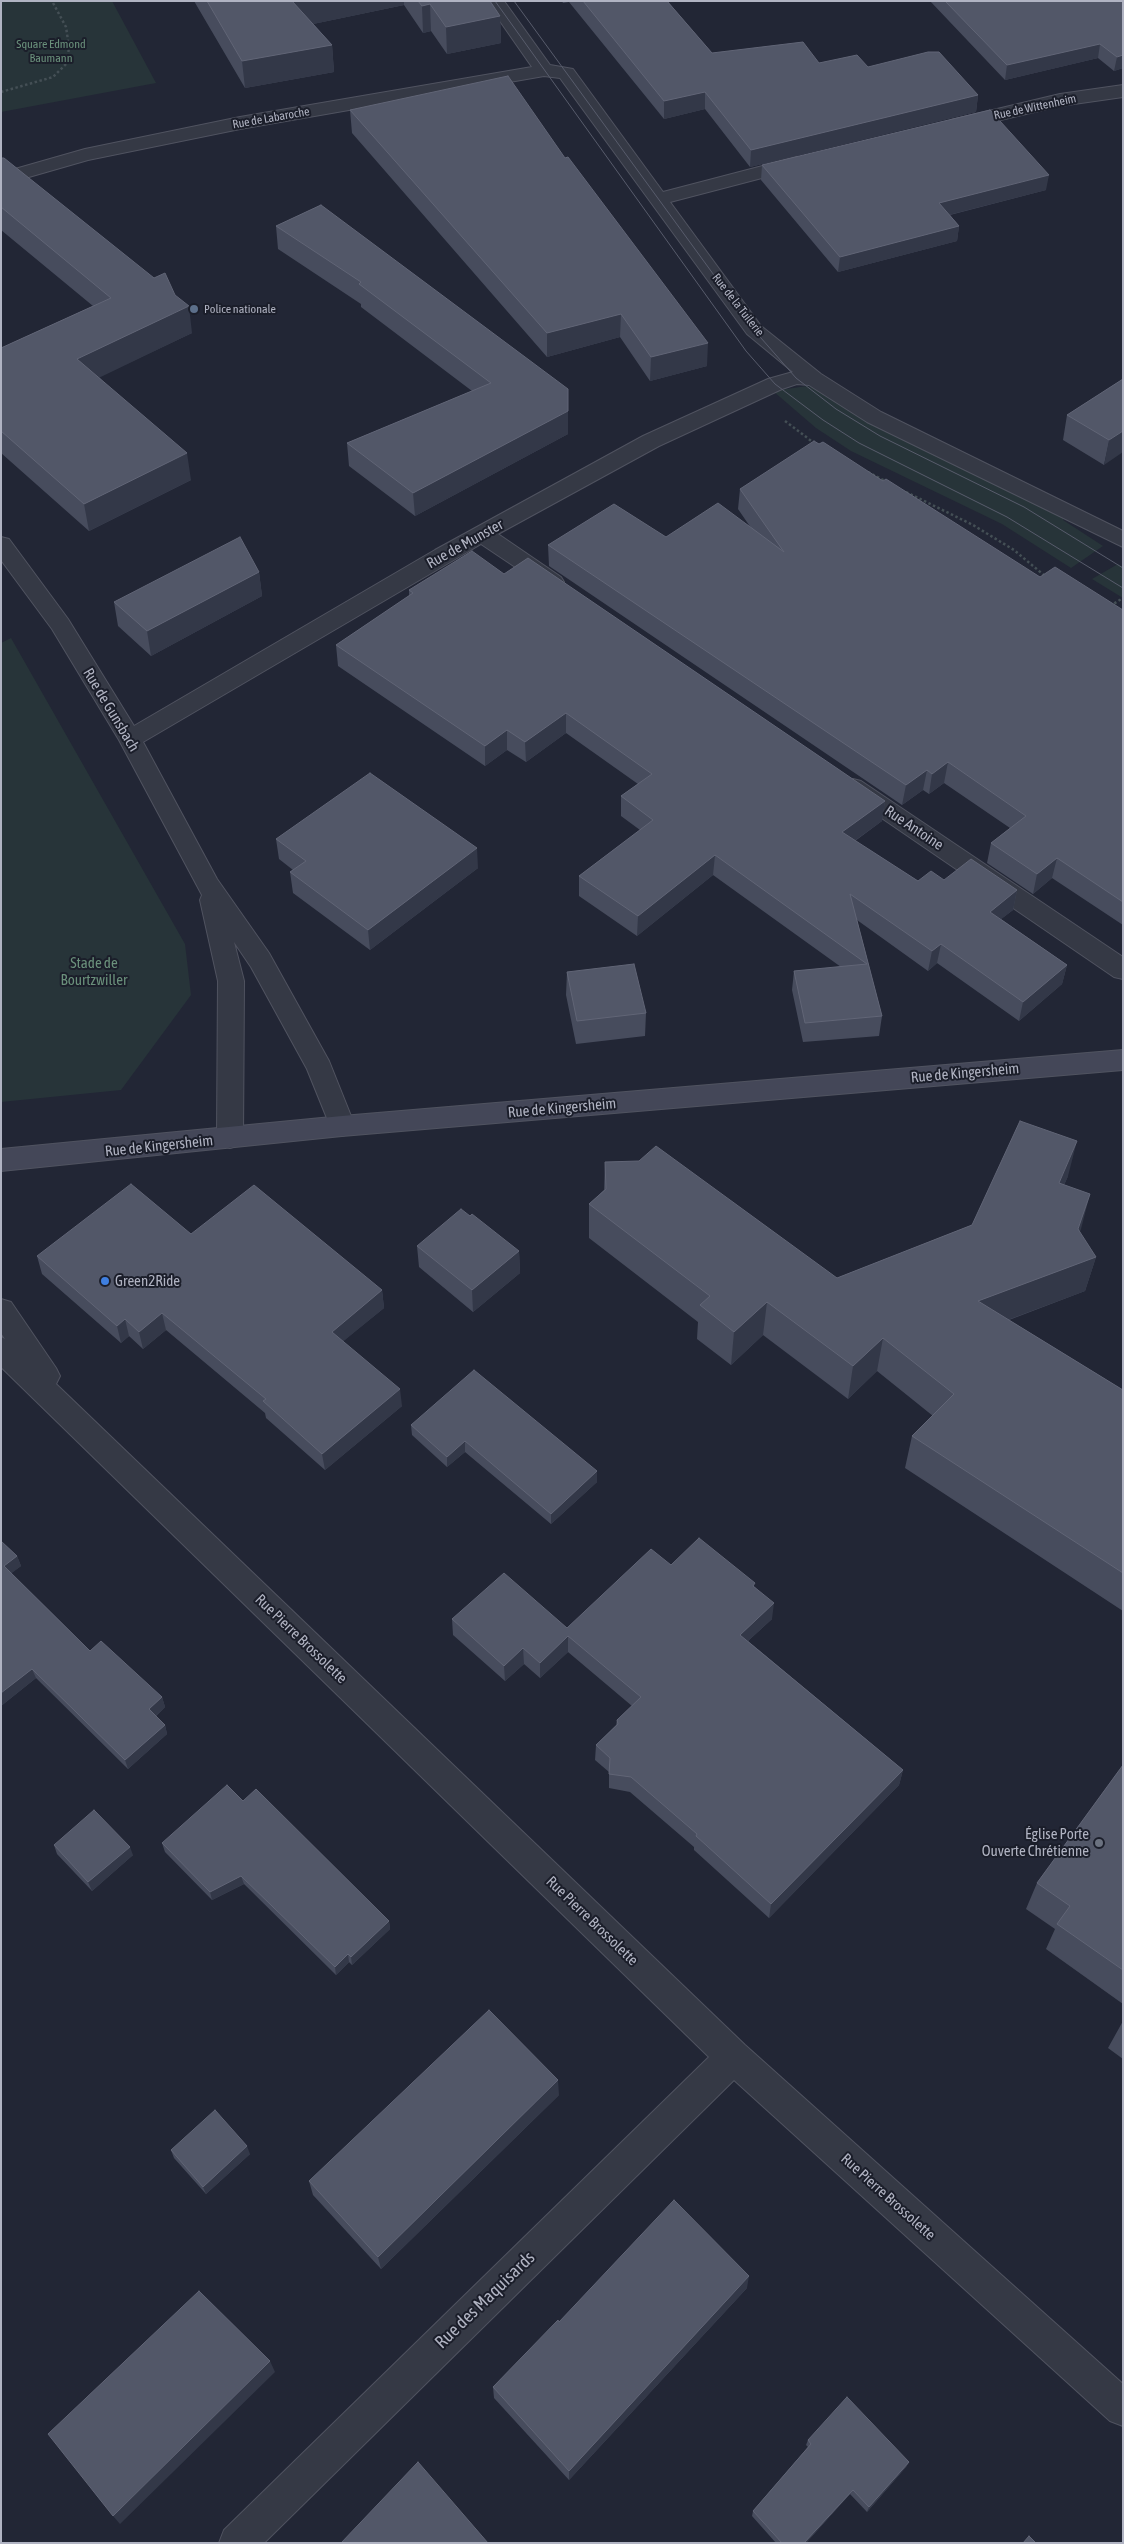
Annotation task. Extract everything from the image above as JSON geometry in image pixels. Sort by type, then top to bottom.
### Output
[{"type":"main road","name":"Rue de Kingersheim","points":[[1,1160],[342,1126],[1123,1060]]},
{"type":"street","points":[[495,1],[544,70]]},
{"type":"street","name":"Rue de Labaroche","points":[[1,179],[85,155],[240,123],[544,70]]},
{"type":"street","name":"Rue de la Tuilerie","points":[[544,70],[566,73],[754,330],[814,379],[874,417],[1123,540]]},
{"type":"street","name":"Rue de Wittenheim","points":[[939,129],[1060,100],[1123,91]]},
{"type":"street","points":[[658,199],[817,158]]},
{"type":"street","name":"Rue de Munster","points":[[130,739],[482,534],[650,441],[744,397],[796,378],[814,379]]},
{"type":"street","points":[[482,534],[573,595]]},
{"type":"street","name":"Rue de Gunsbach","points":[[1,544],[60,624],[130,739],[208,884],[260,960],[320,1068],[342,1126]]},
{"type":"street","name":"Rue Antoine","points":[[835,774],[1123,970]]},
{"type":"street","name":"Rue de Gunsbach","points":[[208,884],[231,981],[230,1138]]},
{"type":"street","name":"Rue Pierre Brossolette","points":[[1,1310],[74,1419]]},
{"type":"street","name":"Rue Pierre Brossolette","points":[[1,1349],[733,2057],[1123,2408]]},
{"type":"street","name":"Rue des Maquisards","points":[[237,2543],[733,2057]]},
{"type":"path","points":[[1,92],[53,77],[67,63],[69,48],[66,27],[52,1]]},
{"type":"path","points":[[744,397],[764,405],[821,446]]},
{"type":"path","points":[[862,469],[896,486]]},
{"type":"path","points":[[904,491],[973,525],[1014,550],[1051,580]]},
{"type":"path","points":[[1105,609],[1123,598]]},
{"type":"path","points":[[1106,600],[1118,608]]},
{"type":"green space","name":"Square Edmond Baumann","points":[[1,1],[112,1],[156,83],[1,112]]},
{"type":"green space","points":[[807,386],[824,391],[1066,514],[1063,520],[1103,546],[1071,568],[1002,524],[851,451],[816,428],[773,391]]},
{"type":"green space","points":[[1118,564],[1123,567],[1123,598],[1092,579]]},
{"type":"green space","name":"Stade de Bourtzwiller","points":[[11,638],[185,944],[191,995],[121,1090],[1,1102],[1,643]]},
{"type":"building","points":[[207,1],[292,1],[332,45],[242,61]]},
{"type":"building","points":[[418,1],[490,1],[500,16],[446,27],[430,4],[422,6]]},
{"type":"building","points":[[583,1],[667,1],[712,53],[803,42],[819,63],[857,55],[868,67],[928,52],[939,52],[978,95],[751,150],[705,92],[664,101]]},
{"type":"building","points":[[945,1],[1123,1],[1123,55],[1117,57],[1100,44],[1007,65]]},
{"type":"building","points":[[508,76],[565,158],[568,157],[708,343],[651,357],[621,314],[547,333],[350,110]]},
{"type":"building","points":[[990,110],[1049,175],[939,203],[959,226],[840,257],[762,165]]},
{"type":"building","points":[[1,158],[4,158],[154,278],[165,273],[175,295],[189,306],[77,359],[187,453],[84,504],[1,431],[1,348],[111,298],[1,207]]},
{"type":"building","points":[[321,205],[568,389],[568,411],[413,493],[347,443],[491,383],[359,284],[361,282],[276,226]]},
{"type":"building","points":[[1123,379],[1123,431],[1109,440],[1067,415]]},
{"type":"building","points":[[814,441],[819,444],[823,442],[883,481],[886,479],[1040,577],[1055,567],[1123,610],[1123,902],[1057,858],[1037,874],[991,843],[1026,816],[948,762],[932,774],[927,770],[906,785],[548,545],[614,504],[666,537],[718,503],[784,552],[740,489]]},
{"type":"building","points":[[240,537],[259,572],[147,631],[114,602]]},
{"type":"building","points":[[472,551],[504,574],[528,558],[885,801],[842,832],[918,881],[931,871],[944,880],[971,859],[1017,890],[990,912],[1067,965],[1023,1002],[941,944],[932,951],[850,894],[882,1016],[805,1023],[794,971],[867,964],[715,855],[638,916],[579,876],[653,820],[621,796],[652,774],[566,713],[525,742],[507,730],[485,746],[336,645],[413,593],[409,590]]},
{"type":"building","points":[[370,773],[477,848],[368,930],[290,872],[306,861],[276,839]]},
{"type":"building","points":[[634,964],[646,1013],[577,1021],[567,972]]},
{"type":"building","points":[[1020,1121],[1077,1141],[1059,1183],[1090,1194],[1078,1229],[1096,1257],[978,1301],[1123,1390],[1123,1573],[912,1436],[954,1394],[883,1338],[853,1366],[767,1302],[734,1332],[700,1305],[710,1296],[589,1204],[606,1189],[605,1162],[639,1161],[656,1146],[837,1278],[972,1225]]},
{"type":"building","points":[[131,1184],[191,1234],[254,1185],[382,1290],[332,1332],[400,1389],[322,1454],[263,1401],[266,1399],[162,1313],[139,1332],[125,1319],[117,1326],[37,1256]]},
{"type":"building","points":[[461,1209],[470,1216],[472,1214],[519,1251],[472,1290],[417,1246]]},
{"type":"building","points":[[474,1370],[597,1471],[551,1514],[465,1441],[447,1457],[411,1425]]},
{"type":"building","points":[[699,1538],[755,1583],[753,1586],[774,1603],[740,1635],[903,1770],[771,1904],[696,1836],[697,1834],[631,1777],[609,1774],[610,1758],[596,1745],[618,1724],[617,1720],[641,1697],[568,1636],[540,1663],[523,1648],[504,1666],[452,1619],[504,1573],[567,1628],[651,1549],[671,1565]]},
{"type":"building","points":[[1,1541],[17,1556],[4,1566],[90,1651],[101,1641],[162,1697],[149,1709],[165,1725],[125,1760],[32,1669],[1,1693]]},
{"type":"building","name":"Église Porte Ouverte Chrétienne","points":[[1123,1765],[1123,1970],[1057,1924],[1070,1906],[1037,1883]]},
{"type":"building","points":[[227,1785],[243,1801],[256,1789],[389,1921],[351,1957],[348,1954],[335,1967],[241,1876],[210,1892],[162,1843]]},
{"type":"building","points":[[94,1810],[130,1847],[88,1882],[54,1845]]},
{"type":"building","points":[[489,2010],[558,2080],[378,2257],[309,2181]]},
{"type":"building","points":[[215,2110],[247,2146],[203,2187],[171,2150]]},
{"type":"building","points":[[674,2200],[749,2276],[569,2471],[493,2387],[558,2320],[559,2322]]},
{"type":"building","points":[[199,2291],[270,2361],[113,2516],[48,2434]]},
{"type":"building","points":[[847,2397],[909,2462],[869,2507],[853,2490],[804,2543],[782,2543],[753,2511],[811,2444],[808,2440]]},
{"type":"building","points":[[418,2462],[488,2543],[341,2543]]},
{"type":"building","points":[[1029,2536],[1036,2543],[1023,2543]]},
{"type":"tram line","points":[[495,1],[746,351],[775,384],[823,420],[859,443],[1007,517],[1123,588]]},
{"type":"tram line","points":[[514,1],[754,330],[796,378],[836,409],[880,436],[1024,507],[1123,568]]},
{"type":"place","name":"Police nationale","points":[[194,309]]},
{"type":"place","name":"Green2Ride","points":[[105,1281]]},
{"type":"place","name":"Église Porte Ouverte Chrétienne","points":[[1099,1843]]}]
